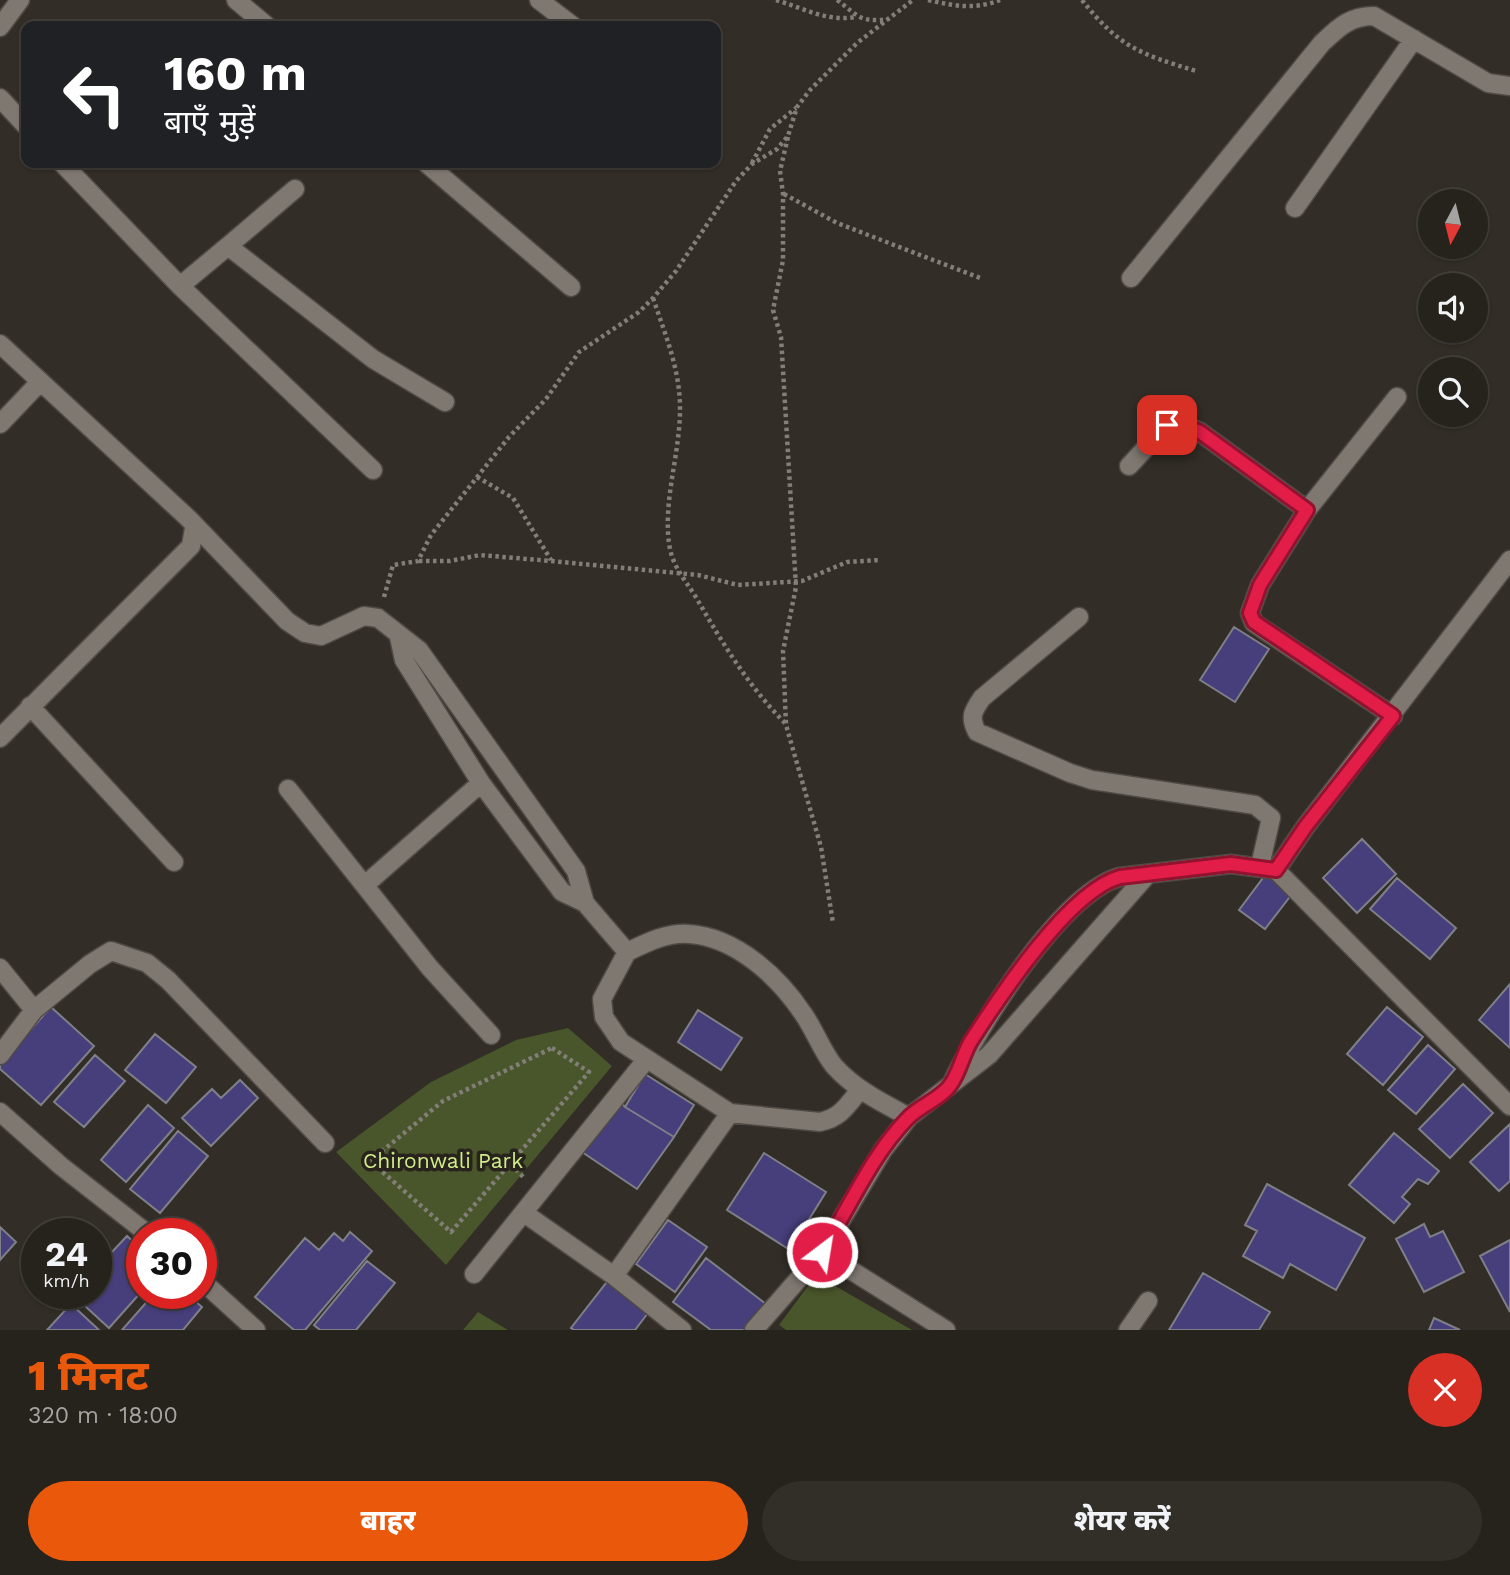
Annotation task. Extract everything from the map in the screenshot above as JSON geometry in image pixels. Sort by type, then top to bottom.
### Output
[{"type":"street","points":[[0,27],[20,0]]},
{"type":"street","points":[[236,0],[261,21]]},
{"type":"street","points":[[539,0],[566,21]]},
{"type":"street","points":[[1131,278],[1322,43],[1345,22],[1361,16],[1374,16],[1488,82],[1510,86]]},
{"type":"street","points":[[1295,208],[1414,39]]},
{"type":"street","points":[[0,98],[21,121]]},
{"type":"street","points":[[67,168],[180,286],[373,470]]},
{"type":"street","points":[[432,168],[571,287]]},
{"type":"street","points":[[180,286],[295,189]]},
{"type":"street","points":[[228,246],[373,359],[444,402]]},
{"type":"street","points":[[0,344],[189,519],[194,528],[287,621],[305,634],[321,636],[364,616],[378,618],[419,650],[576,871],[585,903]]},
{"type":"street","points":[[0,424],[40,382]]},
{"type":"street","points":[[1393,716],[1254,622],[1250,613],[1260,585],[1307,510],[1397,397]]},
{"type":"street","points":[[1129,466],[1167,425],[1181,424],[1200,432],[1307,510]]},
{"type":"street","points":[[0,738],[191,546],[194,528]]},
{"type":"street","points":[[1268,868],[1306,826],[1393,716],[1510,560]]},
{"type":"street","points":[[1079,617],[982,698],[972,712],[971,721],[977,732],[1092,780],[1255,805],[1271,818],[1268,868]]},
{"type":"street","points":[[399,637],[404,660],[481,783],[562,892],[585,903],[627,952]]},
{"type":"street","points":[[30,706],[174,862]]},
{"type":"street","points":[[366,884],[481,783]]},
{"type":"street","points":[[288,789],[430,968],[491,1035]]},
{"type":"street","points":[[950,1087],[970,1043],[1041,944],[1076,904],[1106,881],[1231,864],[1268,868],[1510,1105]]},
{"type":"street","points":[[754,1330],[822,1252],[883,1150],[909,1117],[989,1055],[1147,875]]},
{"type":"street","points":[[859,1091],[839,1116],[820,1122],[730,1113],[690,1084],[646,1060],[621,1041],[604,1017],[602,999],[627,952],[653,939],[689,934],[735,947],[775,978],[804,1014],[832,1064],[859,1091],[909,1117]]},
{"type":"street","points":[[0,1055],[34,1010],[111,950],[147,963],[168,980],[325,1143]]},
{"type":"street","points":[[0,968],[34,1010]]},
{"type":"street","points":[[474,1274],[646,1060]]},
{"type":"street","points":[[0,1112],[61,1166],[128,1218]]},
{"type":"street","points":[[614,1276],[730,1113]]},
{"type":"street","points":[[524,1213],[614,1276],[682,1330]]},
{"type":"street","points":[[822,1252],[946,1330]]},
{"type":"street","points":[[217,1295],[256,1330]]},
{"type":"street","points":[[1128,1330],[1148,1301]]},
{"type":"path","points":[[776,0],[822,16],[841,19],[855,17]]},
{"type":"path","points":[[837,0],[855,17],[869,22],[890,19]]},
{"type":"path","points":[[418,561],[431,535],[477,477],[546,399],[579,352],[639,312],[676,271],[722,198],[751,164],[770,129],[797,107],[835,62],[913,0]]},
{"type":"path","points":[[928,0],[954,6],[984,6],[1000,0]]},
{"type":"path","points":[[1082,0],[1119,41],[1148,57],[1196,71]]},
{"type":"path","points":[[797,107],[780,171],[783,194],[783,260],[773,310],[781,337],[796,582],[783,651],[786,725],[821,847],[833,923]]},
{"type":"path","points":[[751,164],[777,149],[788,136]]},
{"type":"path","points":[[783,194],[837,223],[980,278]]},
{"type":"path","points":[[653,298],[676,361],[679,386],[680,408],[669,514],[669,543],[676,572],[694,595],[722,644],[759,698],[786,725]]},
{"type":"path","points":[[477,477],[513,498],[551,561]]},
{"type":"path","points":[[378,618],[393,565],[418,561],[450,561],[480,555],[676,572],[738,585],[796,582],[847,562],[880,559]]},
{"type":"path","points":[[552,1048],[589,1072],[450,1231],[370,1161],[443,1101],[552,1048]]},
{"type":"green space","name":"Chironwali Park","points":[[568,1028],[612,1066],[446,1265],[336,1152],[431,1082],[516,1040]]},
{"type":"green space","points":[[816,1275],[912,1330],[786,1330],[779,1325]]},
{"type":"green space","points":[[478,1312],[508,1330],[463,1330]]},
{"type":"building","points":[[1234,627],[1269,649],[1235,702],[1200,680]]},
{"type":"building","points":[[1362,839],[1396,874],[1357,913],[1323,878]]},
{"type":"building","points":[[1266,874],[1292,894],[1265,929],[1239,910]]},
{"type":"building","points":[[1397,878],[1456,928],[1430,959],[1370,909]]},
{"type":"building","points":[[1510,984],[1510,1048],[1479,1020]]},
{"type":"building","points":[[51,1007],[94,1046],[41,1105],[0,1069],[0,1064]]},
{"type":"building","points":[[1387,1007],[1423,1037],[1383,1085],[1347,1054]]},
{"type":"building","points":[[698,1010],[742,1038],[721,1070],[678,1042]]},
{"type":"building","points":[[155,1034],[196,1067],[166,1103],[125,1070]]},
{"type":"building","points":[[1428,1045],[1455,1069],[1416,1114],[1388,1090]]},
{"type":"building","points":[[95,1055],[125,1081],[84,1127],[54,1102]]},
{"type":"building","points":[[645,1074],[694,1105],[674,1137],[625,1107]]},
{"type":"building","points":[[240,1080],[258,1098],[211,1146],[182,1118],[212,1089],[221,1098]]},
{"type":"building","points":[[1463,1084],[1493,1113],[1450,1158],[1419,1129]]},
{"type":"building","points":[[618,1098],[625,1107],[674,1137],[637,1189],[582,1152]]},
{"type":"building","points":[[148,1105],[174,1128],[126,1182],[101,1160]]},
{"type":"building","points":[[1510,1124],[1510,1181],[1499,1191],[1470,1162]]},
{"type":"building","points":[[178,1131],[208,1156],[160,1213],[130,1189]]},
{"type":"building","points":[[1394,1133],[1439,1171],[1428,1184],[1418,1179],[1402,1197],[1410,1204],[1394,1223],[1349,1185]]},
{"type":"building","points":[[764,1153],[826,1192],[790,1250],[727,1210]]},
{"type":"building","points":[[1267,1184],[1365,1238],[1336,1290],[1290,1264],[1283,1278],[1243,1256],[1257,1231],[1245,1225]]},
{"type":"building","points":[[668,1220],[707,1247],[675,1292],[636,1264]]},
{"type":"building","points":[[1424,1224],[1430,1237],[1443,1231],[1464,1272],[1424,1292],[1396,1239]]},
{"type":"building","points":[[0,1227],[16,1242],[0,1260]]},
{"type":"building","points":[[350,1232],[372,1251],[305,1330],[294,1330],[255,1297],[305,1238],[319,1250],[334,1233],[343,1241]]},
{"type":"building","points":[[126,1237],[126,1309],[109,1328],[88,1309],[112,1309],[112,1252]]},
{"type":"building","points":[[1510,1240],[1510,1312],[1480,1256]]},
{"type":"building","points":[[706,1258],[766,1304],[746,1330],[711,1330],[673,1302]]},
{"type":"building","points":[[367,1261],[395,1283],[356,1330],[320,1330],[314,1325]]},
{"type":"building","points":[[1203,1273],[1270,1312],[1259,1330],[1169,1330]]},
{"type":"building","points":[[610,1278],[651,1309],[635,1330],[571,1328]]},
{"type":"building","points":[[66,1309],[76,1309],[99,1330],[47,1330]]},
{"type":"building","points":[[141,1309],[200,1309],[183,1330],[122,1330]]},
{"type":"building","points":[[1434,1318],[1460,1330],[1429,1330]]},
{"type":"route","points":[[822,1252],[883,1150],[909,1117],[950,1087],[970,1043],[1041,944],[1076,904],[1106,881],[1120,877],[1231,864],[1276,870],[1306,826],[1393,716],[1254,622],[1250,613],[1260,585],[1307,510],[1200,432],[1181,424],[1167,425]]}]
